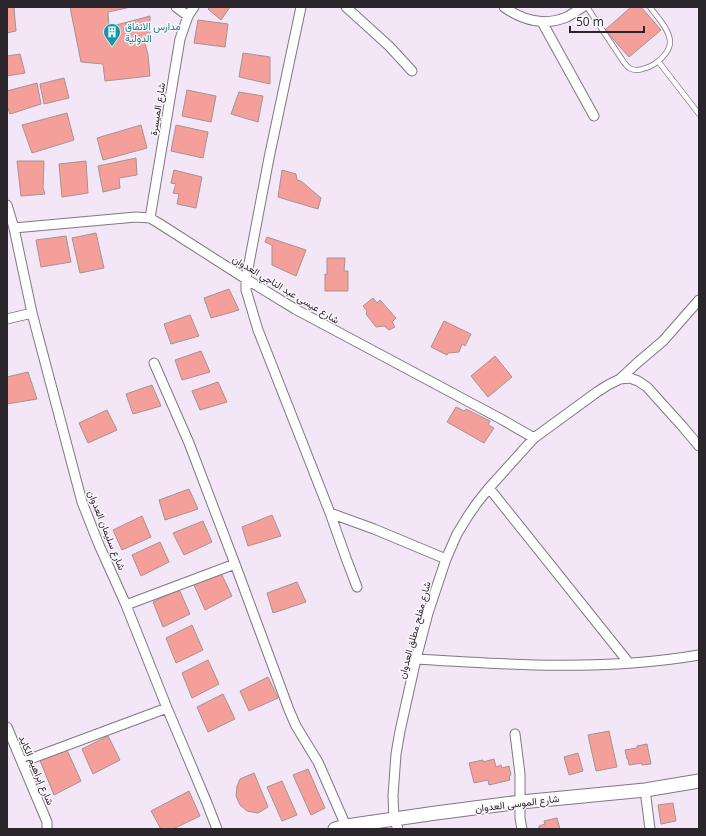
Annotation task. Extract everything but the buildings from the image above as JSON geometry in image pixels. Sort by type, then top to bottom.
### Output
[{"type":"street","points":[[176,7],[188,16]]},
{"type":"street","name":"شارع الميسرة","points":[[150,218],[180,39],[188,16],[194,7]]},
{"type":"street","points":[[301,7],[269,158],[246,279],[246,290],[258,330],[330,513],[357,587]]},
{"type":"street","points":[[346,7],[389,46],[412,71]]},
{"type":"street","points":[[504,7],[511,12],[542,22],[568,16],[583,7]]},
{"type":"street","points":[[542,22],[594,116]]},
{"type":"street","name":"شارع سليمان العدوان","points":[[7,204],[14,228],[32,313],[82,502],[99,546],[126,605],[217,829]]},
{"type":"street","points":[[14,228],[136,217],[150,218]]},
{"type":"street","name":"شارع عيسى عبد الناجي العدوان","points":[[150,218],[295,309],[534,438]]},
{"type":"street","name":"شارع مفلح مطلق العدوان","points":[[396,824],[394,780],[400,731],[428,613],[446,560],[457,534],[468,516],[489,488],[534,438],[597,392],[620,379],[663,341],[699,300]]},
{"type":"street","points":[[7,319],[32,313]]},
{"type":"street","points":[[154,363],[189,443],[283,695],[303,740],[318,762],[340,828]]},
{"type":"street","points":[[620,379],[630,378],[647,387],[699,446]]},
{"type":"street","points":[[489,488],[629,663]]},
{"type":"street","points":[[330,513],[374,529],[446,560]]},
{"type":"street","points":[[126,605],[235,564]]},
{"type":"street","points":[[416,659],[561,665],[629,663],[699,655]]},
{"type":"street","points":[[22,762],[167,708]]},
{"type":"street","name":"شارع إبراهيم الكايد","points":[[7,727],[47,825],[53,827],[54,829]]},
{"type":"street","points":[[515,734],[520,774],[520,818],[522,829]]},
{"type":"street","name":"شارع الموسى العدوان","points":[[340,828],[396,824],[521,802],[646,790],[699,781]]},
{"type":"street","points":[[646,790],[650,829]]},
{"type":"lane","points":[[587,7],[622,61],[629,68],[639,70],[645,69],[658,61],[669,50],[670,40],[664,26],[650,7]]},
{"type":"lane","points":[[658,61],[699,114]]},
{"type":"place","name":"مدارس الاتفاق الدولية","points":[[112,47]]}]
